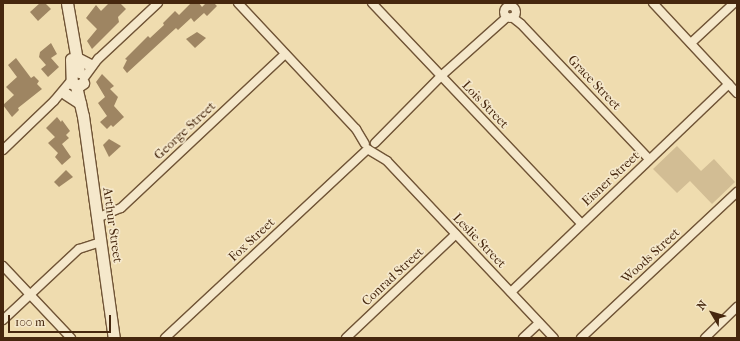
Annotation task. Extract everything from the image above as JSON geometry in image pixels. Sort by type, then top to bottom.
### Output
[{"type":"street","name":"Arthur Street","points":[[67,3],[83,116]]},
{"type":"street","points":[[3,150],[94,62],[158,3]]},
{"type":"street","name":"Leslie Street","points":[[238,3],[554,338]]},
{"type":"street","name":"Lois Street","points":[[372,3],[581,224]]},
{"type":"street","points":[[652,3],[737,93]]},
{"type":"street","points":[[691,43],[734,3]]},
{"type":"street","name":"Fox Street","points":[[165,338],[355,159],[510,9]]},
{"type":"street","name":"Grace Street","points":[[510,9],[521,24],[649,159]]},
{"type":"street","name":"Arthur Street","points":[[71,33],[114,338]]},
{"type":"street","name":"George Street","points":[[97,218],[121,208],[285,54]]},
{"type":"street","points":[[75,57],[94,62]]},
{"type":"street","points":[[54,101],[66,94],[77,79]]},
{"type":"street","name":"Eisner Street","points":[[511,292],[729,84]]},
{"type":"street","points":[[66,94],[80,103]]},
{"type":"street","name":"Woods Street","points":[[581,338],[737,192]]},
{"type":"street","name":"Conrad Street","points":[[346,338],[456,234]]},
{"type":"street","points":[[3,320],[79,249],[100,242]]},
{"type":"street","points":[[3,266],[71,338]]},
{"type":"street","points":[[705,338],[737,308]]},
{"type":"street","points":[[523,338],[539,323]]},
{"type":"shaded area","points":[[677,146],[701,171],[714,159],[735,182],[712,204],[690,181],[677,193],[653,169]]},
{"type":"building","points":[[40,3],[45,3],[51,9],[38,21],[30,12]]},
{"type":"building","points":[[109,3],[120,3],[126,9],[118,17],[119,22],[92,49],[87,41],[97,29],[86,18],[96,5],[101,11]]},
{"type":"building","points":[[191,3],[199,3],[202,7],[206,3],[214,3],[217,6],[207,16],[204,13],[194,22],[191,18],[178,30],[176,28],[127,73],[123,68],[127,60],[125,59],[148,36],[150,38],[164,25],[163,23],[175,11],[179,15]]},
{"type":"building","points":[[197,32],[206,38],[195,48],[186,39]]},
{"type":"building","points":[[51,43],[57,54],[51,58],[59,67],[48,77],[41,69],[46,65],[39,57],[40,52]]},
{"type":"building","points":[[16,58],[31,78],[34,76],[39,81],[37,84],[42,89],[18,108],[19,110],[12,117],[3,105],[14,95],[6,87],[17,77],[8,65]]},
{"type":"building","points":[[102,74],[114,86],[110,89],[118,97],[114,106],[124,117],[113,127],[111,125],[107,129],[100,122],[107,116],[98,103],[105,97],[96,82]]},
{"type":"building","points":[[57,117],[61,122],[62,120],[70,131],[66,135],[69,138],[62,144],[71,157],[62,165],[55,157],[58,153],[48,143],[55,137],[46,128]]},
{"type":"building","points":[[109,139],[121,146],[109,157],[103,145]]},
{"type":"building","points":[[66,170],[73,177],[59,187],[54,182]]}]
